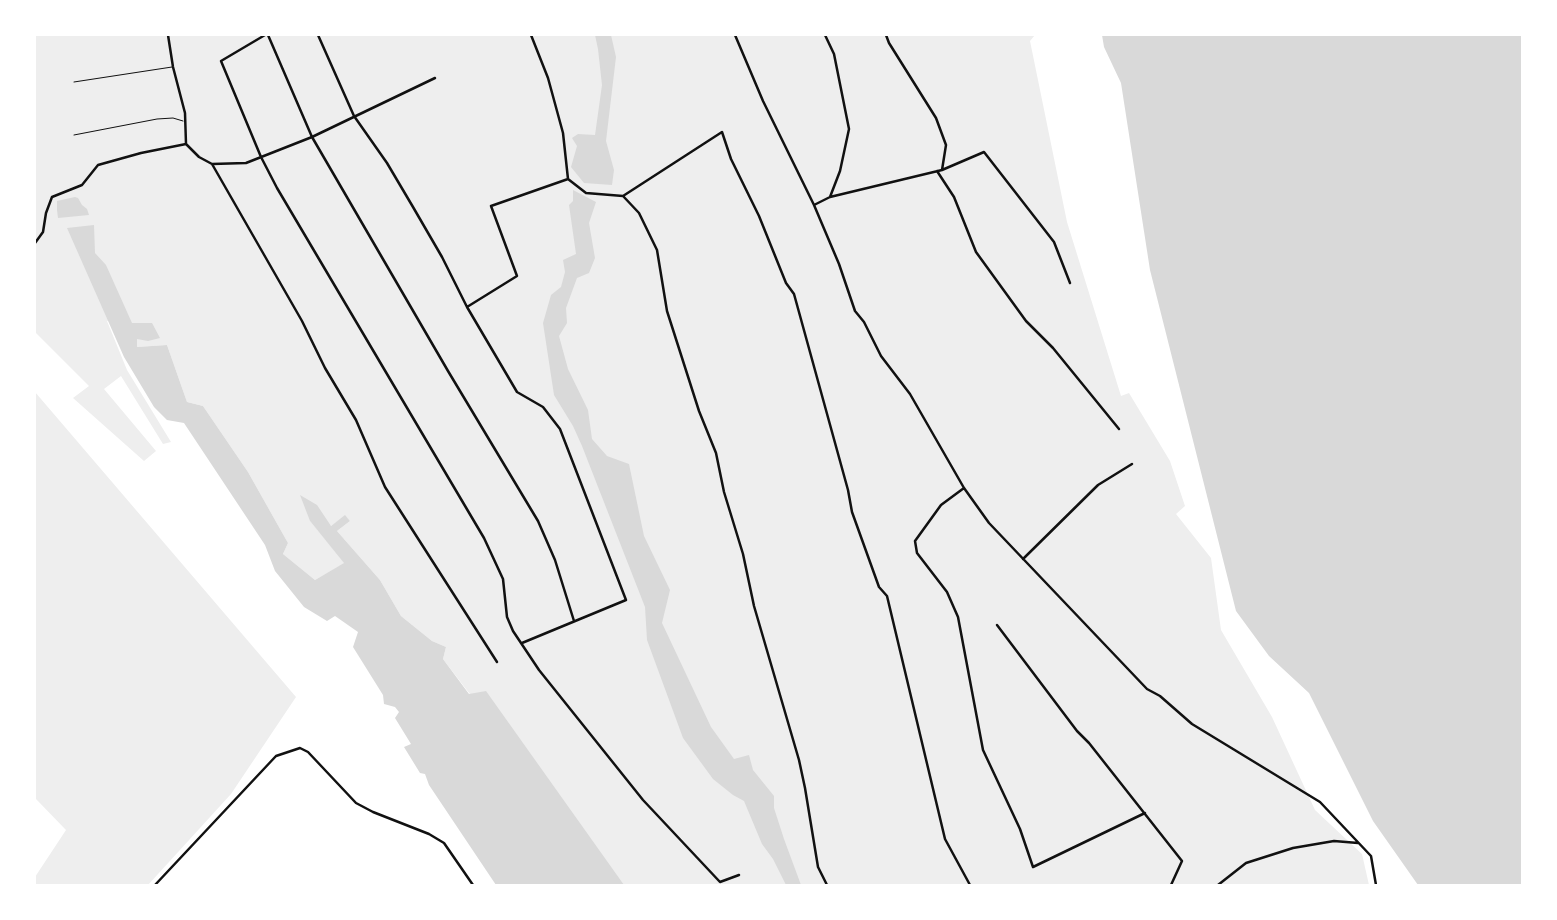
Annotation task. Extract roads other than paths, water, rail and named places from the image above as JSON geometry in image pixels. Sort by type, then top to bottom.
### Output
[{"type":"street","points":[[168,35],[173,67],[186,121],[186,144],[199,157],[212,164],[246,163],[312,136],[435,78]]},
{"type":"street","points":[[574,621],[555,560],[538,521],[448,371],[312,136],[267,35],[221,61],[261,157],[286,204],[484,538],[503,579],[508,617],[521,643],[539,670],[597,740],[633,789],[720,882],[739,875]]},
{"type":"street","points":[[318,35],[354,116],[387,163],[413,207],[442,257],[467,307],[517,392],[543,407],[560,429],[626,600],[521,643]]},
{"type":"street","points":[[531,35],[548,78],[563,133],[568,179],[586,193],[623,196],[722,132],[731,159],[759,216],[786,283],[794,294],[848,490],[852,512],[879,587],[887,596],[945,838],[970,885]]},
{"type":"street","points":[[735,35],[763,101],[814,205],[839,264],[855,311],[864,322],[881,356],[910,394],[964,488],[989,523],[1147,689],[1160,696],[1192,724],[1320,802],[1371,856],[1376,885]]},
{"type":"street","points":[[825,35],[834,54],[848,129],[840,170],[830,197]]},
{"type":"street","points":[[886,35],[889,43],[936,118],[946,145],[942,170]]},
{"type":"street","points":[[35,243],[42,232],[52,197],[82,184],[98,166],[141,153],[186,144]]},
{"type":"street","points":[[814,205],[830,197],[942,170],[984,152],[1054,242],[1070,283]]},
{"type":"street","points":[[212,164],[302,321],[325,368],[356,420],[385,487],[497,662]]},
{"type":"street","points":[[937,171],[954,196],[976,252],[1026,321],[1053,348],[1120,429]]},
{"type":"street","points":[[467,307],[517,276],[491,206],[568,179]]},
{"type":"street","points":[[623,196],[639,213],[657,250],[667,311],[699,411],[716,454],[724,492],[743,554],[754,606],[799,760],[818,867],[827,885]]},
{"type":"street","points":[[1023,559],[1098,485],[1132,464]]},
{"type":"street","points":[[964,488],[941,505],[915,541],[917,553],[947,592],[958,617],[983,750],[1020,829],[1033,867],[1145,813]]},
{"type":"street","points":[[997,625],[1077,731],[1089,743],[1182,861],[1171,885]]},
{"type":"street","points":[[155,885],[276,756],[300,748],[308,752],[356,803],[444,842],[473,885]]},
{"type":"street","points":[[1218,885],[1246,863],[1293,848],[1334,841],[1358,843]]},
{"type":"lane","points":[[74,82],[173,67]]},
{"type":"lane","points":[[74,135],[157,119],[173,118],[186,121]]}]
